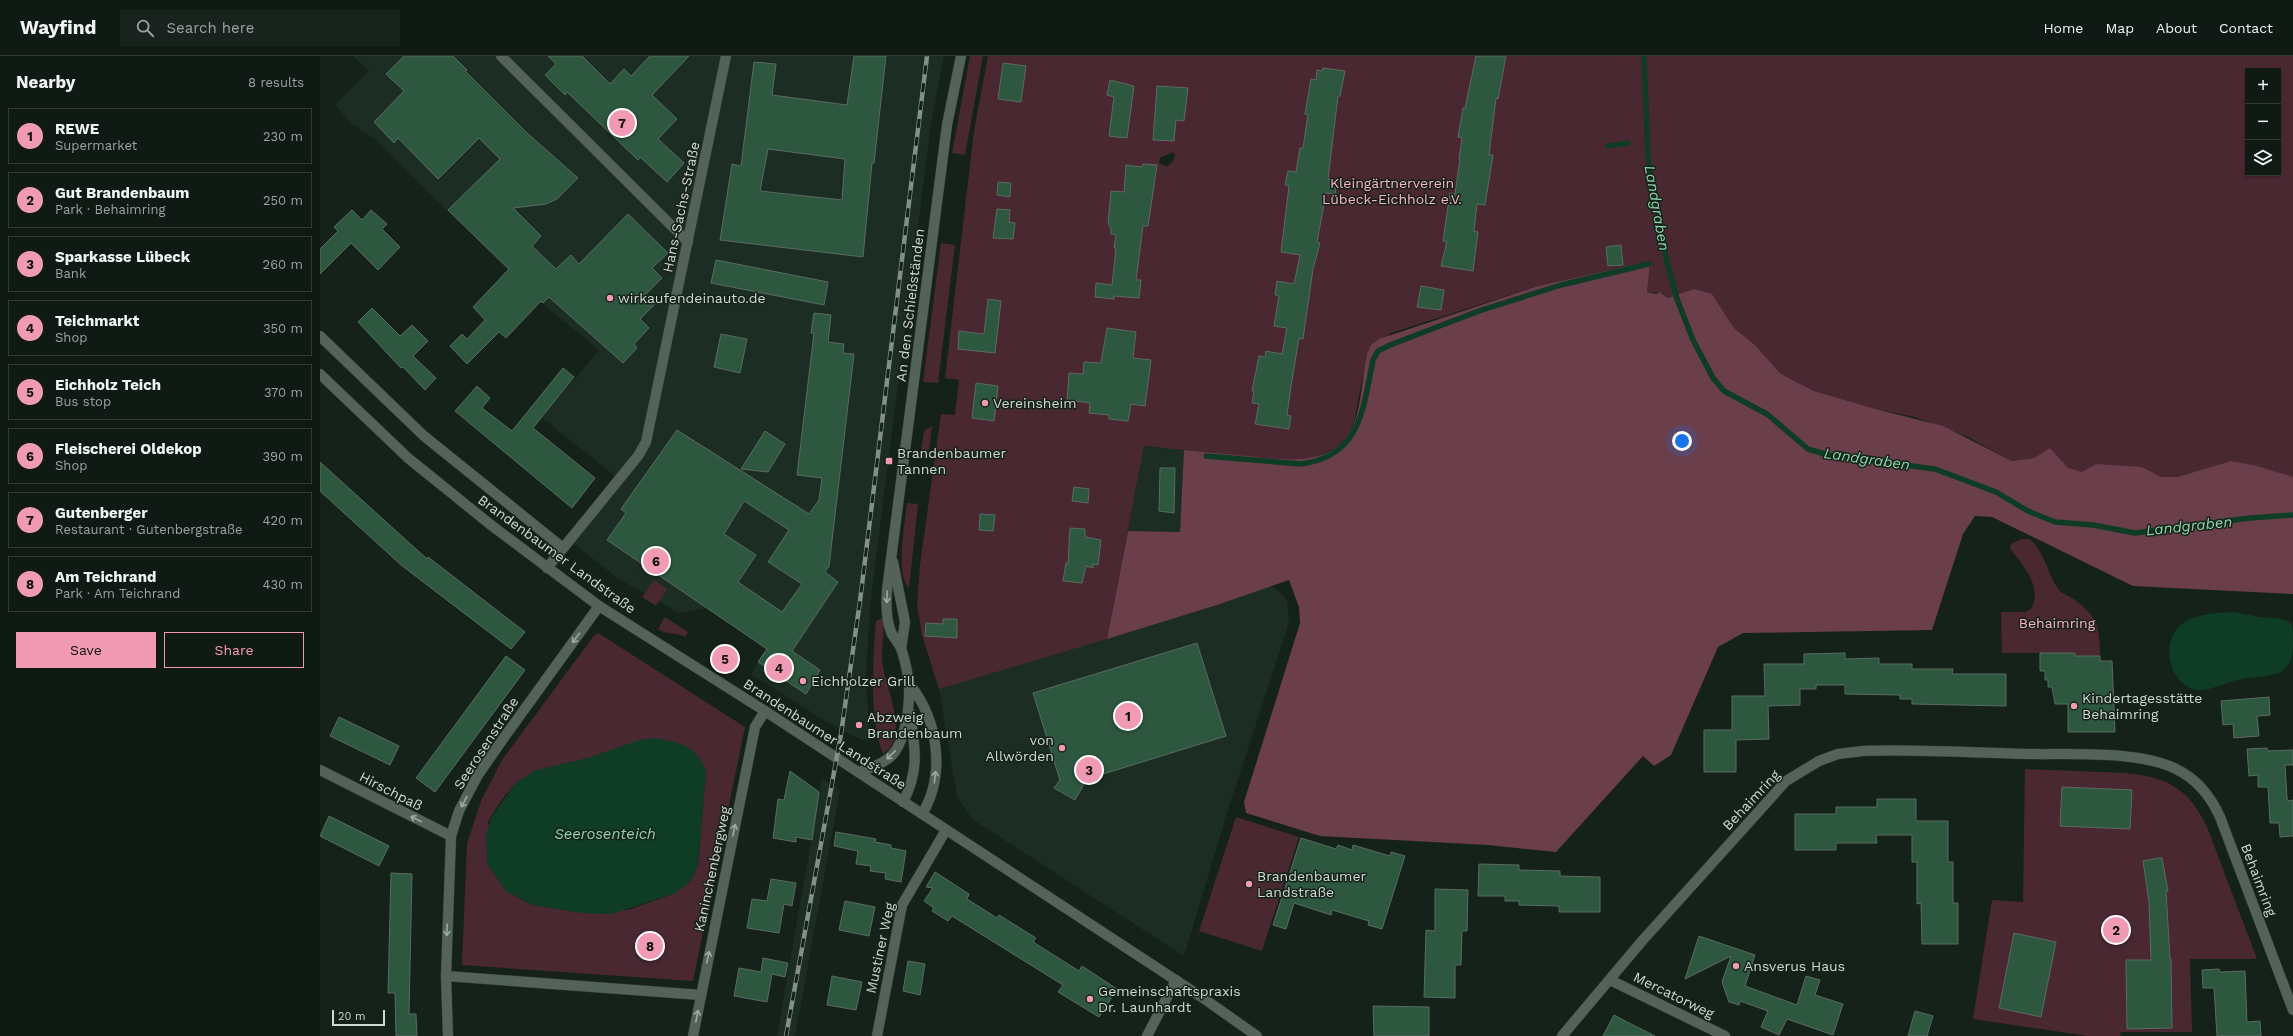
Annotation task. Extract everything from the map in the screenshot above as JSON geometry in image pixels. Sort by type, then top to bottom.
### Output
[{"type":"street","points":[[501,56],[688,242]]},
{"type":"street","name":"Hans-Sachs-Straße","points":[[547,568],[638,456],[646,442],[726,56]]},
{"type":"street","name":"An den Schießständen","points":[[859,772],[877,766],[897,749],[904,734],[909,707],[911,686],[901,649],[891,631],[886,602],[942,162],[961,56]]},
{"type":"street","name":"Brandenbaumer Landstraße","points":[[320,336],[424,436],[563,548]]},
{"type":"street","name":"Brandenbaumer Landstraße","points":[[320,374],[408,458],[491,525],[599,606],[859,772],[1176,980],[1257,1036]]},
{"type":"street","name":"An den Schießständen","points":[[892,558],[905,622],[901,649]]},
{"type":"street","name":"Seerosenstraße","points":[[448,1036],[446,976],[451,836],[459,811],[478,775],[599,606]]},
{"type":"street","name":"An den Schießständen","points":[[911,686],[922,700],[928,714],[936,756],[933,791],[922,814]]},
{"type":"street","name":"An den Schießständen","points":[[903,802],[912,784],[915,768],[916,752],[909,707]]},
{"type":"street","name":"Kaninchenbergweg","points":[[693,1036],[755,727],[765,711]]},
{"type":"street","name":"Behaimring","points":[[1562,1036],[1773,793],[1799,771],[1819,761],[1838,754],[1884,750],[2124,757],[2176,769],[2203,789],[2214,804],[2293,1010]]},
{"type":"street","name":"Hirschpaß","points":[[320,770],[451,836]]},
{"type":"street","name":"Mustiner Weg","points":[[877,1036],[902,905],[946,830]]},
{"type":"street","points":[[446,976],[701,995]]},
{"type":"street","points":[[1147,1036],[1176,980]]},
{"type":"street","name":"Mercatorweg","points":[[1610,980],[1725,1036]]},
{"type":"shaded area","points":[[353,56],[944,56],[931,124],[870,605],[866,678],[870,741],[862,740],[830,724],[751,674],[767,649],[707,608],[679,613],[619,579],[569,540],[619,479],[542,418],[599,350],[539,301],[375,139],[352,124],[335,105],[369,71]]},
{"type":"shaded area","points":[[1650,261],[1647,292],[1656,294],[1660,292],[1668,298],[1694,289],[1712,294],[1734,328],[1755,345],[1781,374],[1814,391],[1943,426],[2012,461],[2034,458],[2050,448],[2068,468],[2082,472],[2096,464],[2142,467],[2161,477],[2177,477],[2231,461],[2257,466],[2293,477],[2293,594],[2133,586],[1992,517],[1975,516],[1963,534],[1932,630],[1743,633],[1718,647],[1671,755],[1654,766],[1643,756],[1556,852],[1488,845],[1320,836],[1246,813],[1244,802],[1300,623],[1299,607],[1289,580],[1217,605],[1107,639],[1128,531],[1180,532],[1184,450],[1278,459],[1309,458],[1323,454],[1336,448],[1346,438],[1354,423],[1359,406],[1367,354],[1371,345],[1379,339],[1538,286]]},
{"type":"shaded area","points":[[1144,446],[1184,450],[1180,532],[1128,531]]},
{"type":"shaded area","points":[[1272,586],[1282,594],[1287,601],[1289,619],[1287,629],[1229,807],[1184,956],[972,819],[957,796],[939,689],[1217,605]]},
{"type":"shaded area","points":[[822,778],[840,790],[795,1036],[777,1036]]},
{"type":"green space","points":[[970,56],[983,56],[965,155],[952,153]]},
{"type":"green space","name":"Kleingärtnerverein Lübeck-Eichholz e.V.","points":[[988,56],[2293,56],[2293,477],[2231,461],[2177,477],[2161,477],[2142,467],[2082,472],[2068,469],[2050,448],[2034,458],[2012,461],[1966,436],[1915,417],[1876,409],[1814,391],[1781,374],[1755,345],[1734,328],[1712,294],[1673,296],[1668,298],[1663,293],[1647,292],[1649,261],[1538,286],[1391,333],[1367,354],[1354,422],[1347,437],[1335,448],[1314,458],[1288,460],[1144,446],[1107,639],[939,689],[922,635],[917,604],[920,565],[941,414],[955,415],[959,380],[945,378],[974,131]],"holes":[[[1173,152],[1175,155],[1174,160],[1167,167],[1159,163],[1160,158]]]},
{"type":"green space","points":[[941,243],[955,245],[938,383],[923,382]]},
{"type":"green space","points":[[932,426],[928,459],[920,459],[924,431]]},
{"type":"green space","points":[[907,503],[918,504],[909,588],[902,573],[902,548]]},
{"type":"green space","name":"Behaimring","points":[[2021,539],[2030,539],[2036,545],[2051,577],[2059,590],[2083,606],[2089,612],[2098,630],[2100,656],[2075,656],[2074,653],[2002,653],[2001,612],[2025,612],[2031,609],[2034,601],[2035,592],[2030,577],[2026,569],[2010,548],[2011,544]]},
{"type":"green space","points":[[654,580],[667,589],[656,606],[642,597]]},
{"type":"green space","points":[[665,617],[688,632],[685,637],[658,629]]},
{"type":"green space","points":[[883,618],[884,629],[882,661],[896,724],[895,736],[891,746],[883,754],[876,723],[873,688],[876,621]]},
{"type":"green space","points":[[598,633],[745,727],[693,981],[462,965],[467,844],[481,801],[502,760],[593,637]],"holes":[[[588,758],[706,772],[698,866],[689,883],[673,894],[628,910],[532,905],[506,891],[488,822],[508,792],[518,782],[529,775],[540,770]]]},
{"type":"green space","points":[[2025,769],[2148,776],[2176,787],[2198,810],[2207,827],[2257,959],[2190,959],[2192,1032],[2121,1032],[2120,1036],[2088,1036],[1973,1019],[1992,900],[2023,902]]},
{"type":"green space","name":"Brandenbaumer Landstraße","points":[[1236,817],[1299,837],[1262,951],[1199,931]]},
{"type":"water","points":[[2235,612],[2259,617],[2283,619],[2292,624],[2292,657],[2288,666],[2275,674],[2237,680],[2214,688],[2195,690],[2182,683],[2172,666],[2170,656],[2172,637],[2177,628],[2185,622],[2197,617],[2209,614]]},
{"type":"water","name":"Seerosenteich","points":[[654,738],[672,741],[687,747],[698,756],[703,763],[706,772],[698,866],[689,883],[673,894],[611,914],[582,913],[532,905],[506,891],[487,864],[486,834],[492,816],[516,783],[536,770],[588,758],[639,740]]},
{"type":"building","points":[[404,56],[453,56],[467,70],[465,71],[527,133],[578,178],[557,199],[546,204],[513,208],[541,236],[532,246],[556,269],[571,255],[579,264],[628,214],[668,253],[652,268],[662,278],[646,294],[656,303],[640,319],[649,328],[634,344],[637,348],[623,363],[549,297],[543,303],[541,301],[506,338],[499,332],[467,364],[450,346],[462,334],[467,339],[485,320],[473,307],[509,269],[448,210],[500,159],[479,138],[438,179],[398,138],[394,143],[374,122],[404,91],[386,74]]},
{"type":"building","points":[[548,56],[582,56],[610,84],[624,69],[631,76],[650,56],[689,56],[652,95],[677,119],[658,139],[684,163],[667,182],[640,157],[638,160],[567,92],[565,95],[545,75],[556,64]]},
{"type":"building","points":[[854,56],[886,56],[874,163],[872,163],[863,257],[720,240],[732,164],[741,166],[754,62],[776,64],[772,95],[847,105]],"holes":[[[768,149],[845,159],[842,200],[760,191]]]},
{"type":"building","points":[[1476,56],[1506,56],[1498,99],[1496,98],[1489,155],[1493,155],[1485,205],[1477,204],[1474,231],[1478,232],[1473,271],[1441,266],[1447,242],[1443,241],[1450,193],[1455,194],[1460,159],[1462,138],[1458,137],[1463,108],[1465,108]]},
{"type":"building","points":[[1003,63],[1026,66],[1021,102],[998,99]]},
{"type":"building","points":[[1323,68],[1345,71],[1340,96],[1338,96],[1328,179],[1337,181],[1335,194],[1326,193],[1317,242],[1320,243],[1313,269],[1303,339],[1299,338],[1291,386],[1287,415],[1291,416],[1289,429],[1255,424],[1259,404],[1252,403],[1254,391],[1252,391],[1259,356],[1265,357],[1266,351],[1282,354],[1287,328],[1274,326],[1279,296],[1275,295],[1277,281],[1294,284],[1300,255],[1281,252],[1289,186],[1285,185],[1288,171],[1296,172],[1300,148],[1303,148],[1308,115],[1305,114],[1311,79],[1316,80],[1317,70],[1322,71]]},
{"type":"building","points":[[1110,80],[1134,86],[1127,138],[1109,136],[1114,97],[1107,95]]},
{"type":"building","points":[[1157,86],[1188,88],[1184,121],[1176,120],[1174,141],[1153,140]]},
{"type":"building","points":[[1143,164],[1157,165],[1148,226],[1143,226],[1136,280],[1141,280],[1139,298],[1114,296],[1114,299],[1095,297],[1096,283],[1112,285],[1116,235],[1111,234],[1111,229],[1108,223],[1111,191],[1124,192],[1126,165],[1142,167]]},
{"type":"building","points":[[998,182],[1011,183],[1010,197],[997,195]]},
{"type":"building","points":[[997,209],[1010,210],[1009,222],[1015,223],[1013,239],[993,238]]},
{"type":"building","points":[[352,210],[362,220],[371,210],[387,224],[382,229],[400,247],[378,270],[351,243],[320,274],[320,249],[338,231],[334,227]]},
{"type":"building","points":[[1621,245],[1623,265],[1608,266],[1606,247]]},
{"type":"building","points":[[716,260],[828,282],[824,305],[711,283]]},
{"type":"building","points":[[1421,286],[1444,290],[1441,310],[1417,307]]},
{"type":"building","points":[[988,299],[1001,301],[995,353],[958,349],[959,331],[984,334]]},
{"type":"building","points":[[372,308],[400,336],[412,325],[428,341],[413,356],[436,378],[425,390],[403,367],[401,368],[358,322]]},
{"type":"building","points":[[814,313],[831,315],[828,342],[844,344],[843,353],[854,354],[829,566],[825,572],[838,582],[792,651],[820,670],[806,694],[758,662],[767,649],[607,540],[626,513],[621,509],[677,430],[809,514],[819,500],[822,478],[797,475],[814,333],[811,333]],"holes":[[[744,501],[789,530],[768,562],[802,584],[782,612],[738,582],[756,555],[724,534]]]},
{"type":"building","points":[[1107,328],[1136,332],[1133,358],[1151,360],[1145,406],[1131,404],[1128,421],[1109,419],[1109,415],[1089,413],[1090,403],[1067,400],[1069,373],[1083,374],[1084,362],[1101,363]]},
{"type":"building","points":[[721,334],[747,339],[740,373],[714,367]]},
{"type":"building","points":[[563,368],[574,377],[533,428],[595,478],[572,508],[455,411],[477,386],[490,398],[482,408],[512,431]]},
{"type":"building","name":"Vereinsheim","points":[[976,383],[998,386],[994,421],[972,418]]},
{"type":"building","points":[[765,431],[785,444],[768,472],[741,469]]},
{"type":"building","points":[[320,462],[427,559],[428,557],[525,632],[511,649],[401,565],[320,491]]},
{"type":"building","points":[[1160,468],[1175,468],[1174,513],[1159,511]]},
{"type":"building","points":[[1074,487],[1089,489],[1088,503],[1072,501]]},
{"type":"building","points":[[980,514],[995,515],[993,531],[979,530]]},
{"type":"building","points":[[1070,528],[1085,529],[1085,537],[1101,540],[1098,565],[1093,564],[1093,568],[1086,566],[1082,583],[1063,581],[1066,563],[1068,563]]},
{"type":"building","points":[[943,619],[957,619],[957,638],[925,636],[926,623],[943,624]]},
{"type":"building","points":[[1197,643],[1226,736],[1087,779],[1075,800],[1054,788],[1060,780],[1033,693]]},
{"type":"building","points":[[1845,653],[1845,659],[1879,658],[1879,664],[1912,664],[1912,669],[1953,669],[1952,674],[2006,674],[2006,706],[1912,704],[1912,699],[1900,699],[1900,695],[1845,694],[1845,685],[1816,685],[1816,689],[1800,689],[1800,705],[1768,706],[1769,739],[1736,740],[1736,772],[1704,772],[1704,730],[1732,730],[1732,696],[1765,696],[1764,664],[1804,664],[1804,654]]},
{"type":"building","points":[[2040,653],[2075,653],[2075,656],[2100,656],[2100,661],[2112,661],[2115,732],[2068,732],[2068,704],[2055,704],[2052,687],[2048,687],[2048,680],[2045,680],[2045,671],[2040,671]]},
{"type":"building","points":[[506,656],[525,670],[435,792],[416,778]]},
{"type":"building","points":[[2269,697],[2270,715],[2257,716],[2259,736],[2234,738],[2233,724],[2223,725],[2221,701]]},
{"type":"building","points":[[339,717],[399,746],[390,765],[330,736]]},
{"type":"building","points":[[2267,748],[2268,751],[2293,750],[2293,765],[2285,765],[2287,798],[2288,801],[2293,800],[2293,836],[2280,837],[2279,823],[2270,823],[2268,787],[2258,787],[2258,775],[2249,776],[2247,749]]},
{"type":"building","points":[[790,771],[819,792],[812,840],[796,837],[796,842],[773,838],[778,799],[784,800]]},
{"type":"building","points":[[2062,787],[2132,790],[2130,829],[2060,826]]},
{"type":"building","points":[[1877,799],[1916,799],[1916,821],[1948,821],[1948,862],[1953,862],[1953,903],[1958,903],[1958,944],[1922,944],[1921,903],[1917,904],[1917,862],[1912,862],[1912,835],[1876,835],[1877,843],[1836,843],[1836,850],[1795,850],[1795,814],[1836,814],[1836,807],[1877,807]]},
{"type":"building","points":[[329,816],[389,846],[379,866],[320,836]]},
{"type":"building","points":[[836,832],[876,839],[875,842],[891,845],[891,848],[906,851],[901,882],[885,879],[886,873],[870,871],[871,866],[856,864],[858,851],[834,846]]},
{"type":"building","points":[[1301,838],[1336,849],[1338,845],[1352,850],[1353,845],[1390,856],[1391,852],[1405,856],[1382,929],[1368,925],[1369,921],[1332,910],[1331,915],[1294,903],[1286,929],[1273,925]]},
{"type":"building","points":[[2162,858],[2168,891],[2166,891],[2171,959],[2172,1028],[2127,1029],[2126,960],[2151,960],[2149,902],[2143,861]]},
{"type":"building","points":[[1479,864],[1519,865],[1519,870],[1560,871],[1560,876],[1600,877],[1600,912],[1559,912],[1559,906],[1519,905],[1519,901],[1505,901],[1505,896],[1478,896]]},
{"type":"building","points":[[935,872],[969,894],[967,899],[997,918],[999,915],[1036,938],[1033,942],[1079,971],[1082,966],[1117,989],[1099,1017],[1058,992],[1063,985],[952,916],[948,921],[932,911],[934,908],[924,901],[933,888],[926,887]]},
{"type":"building","points":[[391,873],[412,874],[409,1014],[416,1014],[417,1036],[396,1036],[395,993],[388,993]]},
{"type":"building","points":[[771,879],[796,883],[792,906],[784,904],[779,933],[747,928],[752,899],[767,901]]},
{"type":"building","points":[[1435,889],[1468,890],[1467,931],[1462,931],[1461,965],[1455,965],[1455,998],[1424,997],[1426,930],[1435,931]]},
{"type":"building","points":[[845,901],[875,907],[869,936],[839,930]]},
{"type":"building","points":[[2014,933],[2056,942],[2041,1017],[1999,1008]]},
{"type":"building","points":[[1699,936],[1755,955],[1745,986],[1797,1005],[1806,976],[1820,980],[1815,995],[1843,1004],[1833,1035],[1787,1019],[1779,1035],[1761,1027],[1768,1011],[1740,1001],[1739,1005],[1729,1002],[1722,982],[1731,956],[1685,979]]},
{"type":"building","points":[[763,958],[788,963],[785,977],[772,974],[767,1002],[734,996],[739,968],[761,972]]},
{"type":"building","points":[[908,961],[925,964],[920,995],[903,991]]},
{"type":"building","points":[[2219,969],[2220,972],[2245,971],[2247,1022],[2260,1021],[2261,1036],[2217,1036],[2214,988],[2203,988],[2202,970]]},
{"type":"building","points":[[832,976],[862,982],[856,1010],[827,1005]]},
{"type":"building","points":[[1373,1006],[1429,1007],[1429,1036],[1374,1036]]},
{"type":"building","points":[[1915,1011],[1933,1016],[1927,1036],[1908,1036]]},
{"type":"building","points":[[1614,1015],[1627,1022],[1655,1036],[1603,1036]]},
{"type":"waterway","name":"Landgraben","points":[[1644,56],[1648,158],[1667,262],[1677,299],[1693,340],[1713,378],[1724,391],[1767,414],[1808,449],[1828,455],[1935,469],[1996,492],[2028,511],[2055,522],[2093,525],[2135,533],[2250,518],[2293,515]]},
{"type":"waterway","points":[[1608,146],[1628,143]]},
{"type":"waterway","points":[[1206,456],[1301,464],[1321,459],[1336,451],[1348,440],[1356,427],[1362,412],[1373,360],[1378,351],[1479,311],[1561,285],[1649,264]]},
{"type":"railway","points":[[786,1036],[841,734],[860,601],[927,56]]},
{"type":"place","name":"Gutenberger","points":[[622,123]]},
{"type":"place","name":"wirkaufendeinauto.de","points":[[610,298]]},
{"type":"place","name":"Vereinsheim","points":[[985,403]]},
{"type":"place","name":"Brandenbaumer Tannen","points":[[889,461]]},
{"type":"place","name":"Fleischerei Oldekop","points":[[656,561]]},
{"type":"place","name":"Eichholz Teich","points":[[725,659]]},
{"type":"place","name":"Teichmarkt","points":[[779,668]]},
{"type":"place","name":"Eichholzer Grill","points":[[803,681]]},
{"type":"place","name":"Kindertagesstätte Behaimring","points":[[2074,706]]},
{"type":"place","name":"REWE","points":[[1128,716]]},
{"type":"place","name":"Abzweig Brandenbaum","points":[[859,725]]},
{"type":"place","name":"von Allwörden","points":[[1062,748]]},
{"type":"place","name":"Sparkasse Lübeck","points":[[1089,770]]},
{"type":"place","name":"Brandenbaumer Landstraße","points":[[1249,884]]},
{"type":"place","name":"Gut Brandenbaum","points":[[2116,930]]},
{"type":"place","name":"Am Teichrand","points":[[650,946]]},
{"type":"place","name":"Ansverus Haus","points":[[1736,966]]},
{"type":"place","name":"Gemeinschaftspraxis Dr. Launhardt","points":[[1090,999]]}]
